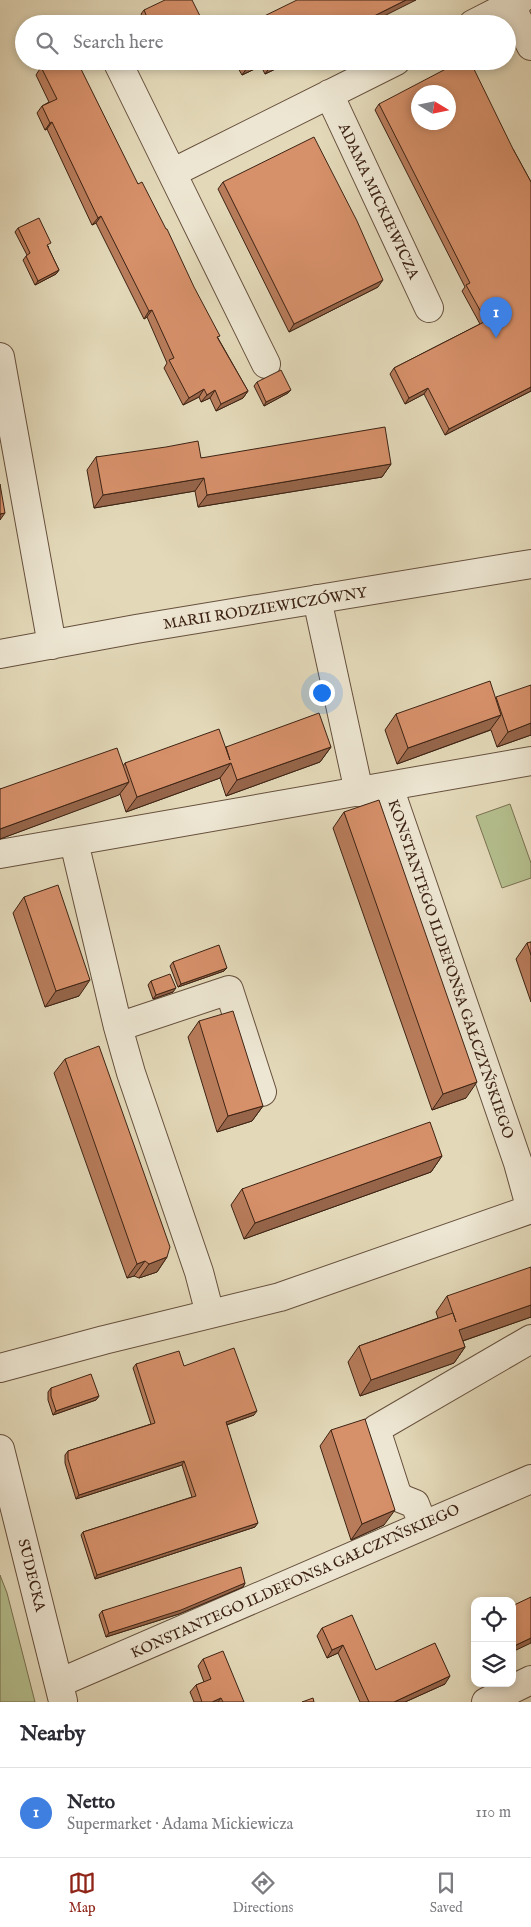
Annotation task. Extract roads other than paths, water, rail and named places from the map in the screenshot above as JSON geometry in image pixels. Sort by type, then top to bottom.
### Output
[{"type":"street","points":[[489,15],[513,2],[531,46]]},
{"type":"street","points":[[121,70],[266,364]]},
{"type":"street","points":[[172,174],[378,70]]},
{"type":"street","name":"ADAMA MICKIEWICZA","points":[[329,94],[429,308]]},
{"type":"street","points":[[0,357],[52,645]]},
{"type":"street","name":"MARII RODZIEWICZÓWNY","points":[[0,654],[136,629],[531,564]]},
{"type":"street","points":[[317,599],[359,792]]},
{"type":"street","name":"KONSTANTEGO ILDEFONSA GAŁCZYŃSKIEGO","points":[[0,854],[531,761]]},
{"type":"street","name":"KONSTANTEGO ILDEFONSA GAŁCZYŃSKIEGO","points":[[0,1368],[280,1297],[531,1210],[518,1163],[389,787]]},
{"type":"street","points":[[74,842],[118,1027],[146,1120],[199,1272],[210,1314]]},
{"type":"street","points":[[118,1027],[230,990],[262,1092]]},
{"type":"street","points":[[424,1524],[415,1504],[400,1498],[396,1491],[376,1429],[531,1339]]},
{"type":"street","name":"SUDECKA","points":[[0,1449],[62,1693]]},
{"type":"street","name":"KONSTANTEGO ILDEFONSA GAŁCZYŃSKIEGO","points":[[62,1693],[424,1524],[531,1479]]},
{"type":"street","points":[[486,1702],[531,1680]]},
{"type":"place","name":"Netto","points":[[496,338]]}]
